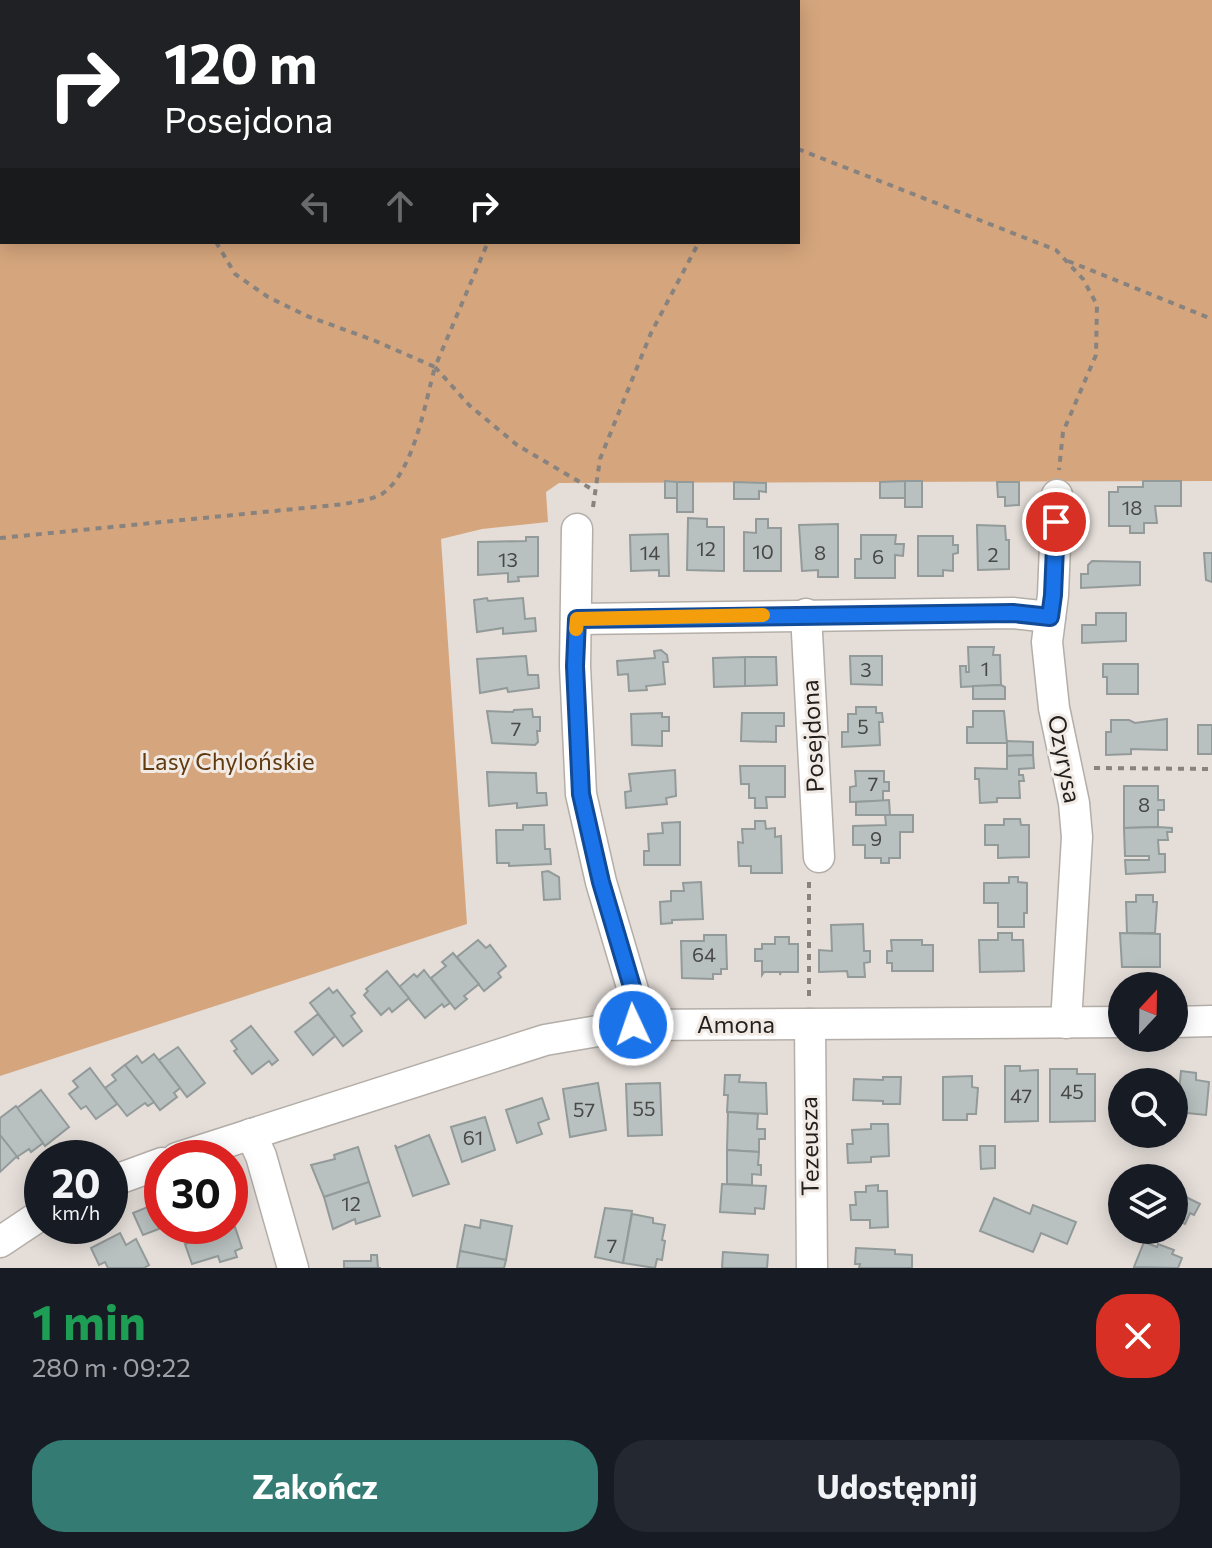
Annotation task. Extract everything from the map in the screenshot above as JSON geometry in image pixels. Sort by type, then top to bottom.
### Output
[{"type":"street","name":"Ozyrysa","points":[[1057,495],[1053,595],[1047,642],[1077,837],[1066,1023]]},
{"type":"street","points":[[577,529],[575,666],[581,794],[601,882],[635,997],[633,1025]]},
{"type":"street","points":[[577,619],[1013,613],[1050,617]]},
{"type":"street","name":"Posejdona","points":[[806,614],[819,857]]},
{"type":"street","points":[[1188,1022],[1212,1021]]},
{"type":"street","name":"Amona","points":[[232,1140],[545,1040],[633,1025],[1108,1022]]},
{"type":"street","name":"Tezeusza","points":[[810,1024],[812,1268]]},
{"type":"street","points":[[251,1134],[261,1156],[293,1268]]},
{"type":"street","points":[[0,1242],[24,1226]]},
{"type":"path","points":[[800,150],[1056,250],[1083,279],[1097,305],[1096,355],[1063,432],[1057,495]]},
{"type":"path","points":[[217,244],[235,274],[268,297],[307,316],[435,367],[469,405],[517,445],[595,491]]},
{"type":"path","points":[[0,538],[345,504],[381,494],[397,477],[413,447],[435,367],[487,244]]},
{"type":"path","points":[[577,529],[592,509],[600,459],[651,333],[698,244]]},
{"type":"path","points":[[1065,260],[1212,319]]},
{"type":"path","points":[[1067,768],[1212,769]]},
{"type":"path","points":[[810,1024],[808,864],[819,857]]},
{"type":"green space","name":"Lasy Chylońskie","points":[[800,0],[1212,0],[1212,481],[559,483],[546,492],[548,522],[482,529],[441,539],[467,924],[0,1076],[0,244],[800,244]]},
{"type":"building","points":[[665,481],[677,482],[677,498],[665,498]]},
{"type":"building","points":[[905,481],[905,498],[880,498],[880,482]]},
{"type":"building","points":[[905,481],[922,481],[922,507],[905,507]]},
{"type":"building","points":[[1143,481],[1181,481],[1181,506],[1155,506],[1157,523],[1144,523],[1144,533],[1130,533],[1130,526],[1109,526],[1109,492],[1118,492],[1118,487],[1143,487]]},
{"type":"building","points":[[677,482],[693,482],[693,512],[677,512]]},
{"type":"building","points":[[734,482],[766,483],[766,492],[759,491],[759,499],[734,499]]},
{"type":"building","points":[[997,482],[1019,482],[1019,505],[1005,506],[1005,497],[998,497]]},
{"type":"building","points":[[688,518],[707,519],[707,527],[724,527],[724,571],[687,570]]},
{"type":"building","points":[[756,519],[768,519],[768,528],[781,528],[781,571],[744,571],[744,532],[756,533]]},
{"type":"building","points":[[838,524],[838,577],[818,577],[818,570],[802,571],[799,525]]},
{"type":"building","points":[[977,525],[1005,526],[1006,540],[1009,540],[1009,569],[978,570]]},
{"type":"building","points":[[668,534],[669,576],[659,576],[659,570],[631,571],[630,535]]},
{"type":"building","points":[[861,535],[896,535],[895,544],[904,544],[903,556],[895,555],[895,578],[855,578],[855,559],[861,559]]},
{"type":"building","points":[[918,536],[953,536],[953,545],[958,545],[958,553],[953,554],[953,571],[943,570],[943,576],[918,576]]},
{"type":"building","points":[[526,537],[538,537],[538,576],[518,577],[519,581],[508,582],[508,573],[478,575],[478,542],[526,541]]},
{"type":"building","points":[[1204,553],[1212,553],[1212,582],[1206,580]]},
{"type":"building","points":[[1092,561],[1140,562],[1140,585],[1081,588],[1081,574],[1088,574],[1088,565]]},
{"type":"building","points":[[487,598],[488,601],[523,598],[525,619],[535,618],[536,631],[503,634],[503,628],[477,632],[474,600]]},
{"type":"building","points":[[1096,613],[1126,613],[1126,641],[1082,643],[1082,625],[1096,625]]},
{"type":"building","points":[[968,647],[994,647],[993,655],[1000,655],[1001,685],[961,687],[960,666],[966,666],[966,672],[969,672]]},
{"type":"building","points":[[661,650],[667,655],[668,662],[663,662],[665,684],[646,686],[647,690],[629,691],[628,674],[618,675],[617,661],[655,658],[654,651]]},
{"type":"building","points":[[526,656],[528,675],[538,675],[539,688],[508,692],[507,688],[480,693],[477,659]]},
{"type":"building","points":[[850,656],[882,656],[882,685],[851,684]]},
{"type":"building","points":[[745,657],[745,686],[714,687],[713,658]]},
{"type":"building","points":[[745,657],[776,657],[777,685],[745,686]]},
{"type":"building","points":[[1103,664],[1138,664],[1138,694],[1107,694]]},
{"type":"building","points":[[973,686],[1005,687],[1005,699],[973,699]]},
{"type":"building","points":[[856,707],[876,707],[876,713],[882,713],[883,722],[879,722],[880,745],[842,747],[842,732],[848,732],[848,714],[856,714]]},
{"type":"building","points":[[532,709],[533,717],[540,717],[540,731],[537,731],[538,742],[535,745],[492,743],[487,711]]},
{"type":"building","points":[[973,711],[1004,711],[1007,743],[967,743],[967,727],[973,727]]},
{"type":"building","points":[[662,713],[662,717],[669,717],[669,731],[662,731],[662,746],[632,745],[631,714]]},
{"type":"building","points":[[742,713],[784,713],[784,726],[776,726],[776,742],[741,741]]},
{"type":"building","points":[[1167,719],[1167,750],[1131,749],[1131,754],[1106,755],[1106,732],[1111,732],[1111,720],[1135,723]]},
{"type":"building","points":[[1198,725],[1212,725],[1212,754],[1198,754]]},
{"type":"building","points":[[1007,741],[1033,742],[1033,755],[1007,756]]},
{"type":"building","points":[[1033,755],[1034,768],[1019,769],[1024,781],[1019,781],[1020,798],[997,798],[997,802],[980,803],[979,779],[975,779],[975,768],[1007,769],[1007,756]]},
{"type":"building","points":[[740,766],[785,766],[785,797],[766,797],[767,808],[755,808],[755,798],[749,798],[749,784],[741,784]]},
{"type":"building","points":[[675,770],[676,796],[666,798],[667,804],[626,808],[625,792],[631,791],[629,774]]},
{"type":"building","points":[[855,771],[884,771],[884,782],[889,782],[889,791],[883,791],[883,801],[850,802],[850,787],[856,786]]},
{"type":"building","points":[[487,772],[536,773],[537,793],[546,793],[547,805],[517,808],[517,803],[489,806]]},
{"type":"building","points":[[1124,786],[1158,786],[1158,800],[1164,800],[1164,810],[1158,810],[1158,827],[1124,828]]},
{"type":"building","points":[[889,800],[890,815],[856,815],[856,802]]},
{"type":"building","points":[[885,815],[913,815],[913,832],[900,832],[900,858],[889,858],[889,863],[881,863],[881,858],[865,858],[865,845],[853,845],[853,826],[886,825]]},
{"type":"building","points":[[1004,819],[1020,819],[1021,825],[1029,825],[1029,857],[998,858],[998,845],[985,845],[985,825],[1004,825]]},
{"type":"building","points":[[755,821],[765,821],[766,829],[775,828],[775,837],[781,836],[782,873],[751,873],[751,866],[739,866],[738,842],[743,843],[742,829],[755,829]]},
{"type":"building","points":[[680,822],[680,865],[644,865],[644,851],[649,851],[648,834],[663,833],[662,823]]},
{"type":"building","points":[[523,825],[544,825],[545,849],[550,849],[551,864],[509,866],[509,863],[497,863],[496,830],[523,830]]},
{"type":"building","points":[[1124,828],[1172,828],[1172,832],[1167,832],[1168,840],[1158,840],[1159,854],[1165,854],[1165,872],[1126,874],[1125,860],[1149,860],[1149,856],[1125,856]]},
{"type":"building","points":[[548,871],[559,877],[560,899],[544,900],[542,872]]},
{"type":"building","points":[[1009,877],[1018,877],[1018,882],[1027,883],[1024,927],[998,927],[998,903],[984,903],[984,883],[1009,883]]},
{"type":"building","points":[[701,882],[703,919],[672,920],[672,923],[661,924],[660,902],[671,901],[671,891],[684,891],[683,883]]},
{"type":"building","points":[[1136,895],[1153,895],[1153,902],[1157,902],[1155,933],[1127,933],[1126,902],[1136,902]]},
{"type":"building","points":[[863,924],[864,951],[870,951],[870,962],[864,963],[865,977],[848,977],[847,971],[819,972],[819,950],[832,951],[831,925]]},
{"type":"building","points":[[998,933],[1012,933],[1012,940],[1023,940],[1024,971],[980,972],[979,940],[998,940]]},
{"type":"building","points":[[1120,933],[1160,934],[1160,967],[1122,967]]},
{"type":"building","points":[[704,935],[726,935],[727,969],[721,969],[721,974],[713,974],[713,979],[682,978],[681,941],[704,941]]},
{"type":"building","points":[[775,937],[789,937],[789,944],[798,944],[798,972],[781,972],[780,975],[780,972],[764,972],[762,975],[762,961],[755,961],[755,949],[762,949],[762,944],[775,944]]},
{"type":"building","points":[[478,940],[486,948],[490,945],[506,966],[498,973],[501,977],[484,991],[457,957]]},
{"type":"building","points":[[891,940],[922,940],[922,945],[933,945],[933,971],[892,971],[892,963],[887,963],[887,951],[892,951]]},
{"type":"building","points":[[453,953],[479,984],[464,996],[467,999],[455,1009],[431,978],[446,966],[442,962]]},
{"type":"building","points":[[424,970],[450,1003],[444,1007],[442,1004],[425,1018],[399,987]]},
{"type":"building","points":[[387,971],[409,998],[392,1012],[389,1008],[381,1015],[364,995],[368,991],[366,989]]},
{"type":"building","points":[[329,988],[333,993],[337,990],[355,1013],[351,1016],[362,1031],[343,1046],[310,1003]]},
{"type":"building","points":[[318,1014],[335,1036],[313,1055],[295,1032]]},
{"type":"building","points":[[251,1026],[278,1060],[272,1065],[269,1061],[252,1074],[234,1051],[237,1049],[231,1041]]},
{"type":"building","points":[[178,1047],[205,1083],[187,1097],[159,1060]]},
{"type":"building","points":[[154,1054],[180,1088],[174,1093],[177,1097],[160,1110],[125,1065],[137,1056],[142,1063]]},
{"type":"building","points":[[125,1065],[154,1102],[148,1106],[145,1103],[127,1116],[105,1088],[116,1080],[112,1075]]},
{"type":"building","points":[[1005,1066],[1020,1066],[1020,1071],[1038,1070],[1038,1121],[1005,1122]]},
{"type":"building","points":[[90,1068],[117,1104],[96,1119],[86,1106],[81,1109],[69,1094],[78,1087],[73,1081]]},
{"type":"building","points":[[1050,1069],[1077,1069],[1077,1074],[1095,1074],[1095,1121],[1050,1122]]},
{"type":"building","points":[[1188,1072],[1196,1073],[1196,1080],[1209,1082],[1206,1115],[1188,1113]]},
{"type":"building","points":[[725,1075],[740,1075],[739,1082],[766,1083],[767,1114],[727,1112]]},
{"type":"building","points":[[972,1076],[972,1087],[978,1088],[976,1114],[967,1114],[967,1120],[943,1120],[943,1077]]},
{"type":"building","points":[[883,1077],[901,1077],[900,1104],[853,1100],[854,1079],[883,1080]]},
{"type":"building","points":[[598,1083],[606,1130],[570,1137],[563,1089]]},
{"type":"building","points":[[660,1083],[662,1135],[628,1136],[626,1084]]},
{"type":"building","points":[[41,1090],[69,1127],[53,1140],[41,1140],[17,1108]]},
{"type":"building","points":[[542,1098],[549,1119],[538,1123],[542,1134],[517,1143],[506,1110]]},
{"type":"building","points":[[16,1106],[41,1140],[24,1140],[24,1152],[17,1157],[0,1135],[0,1118]]},
{"type":"building","points":[[728,1112],[758,1114],[757,1129],[765,1129],[765,1139],[759,1139],[759,1152],[727,1150]]},
{"type":"building","points":[[485,1117],[495,1150],[462,1162],[451,1127]]},
{"type":"building","points":[[871,1124],[888,1124],[889,1156],[871,1157],[871,1162],[848,1163],[847,1144],[853,1144],[852,1130],[871,1129]]},
{"type":"building","points":[[0,1135],[19,1159],[16,1157],[0,1172]]},
{"type":"building","points":[[429,1135],[449,1184],[413,1196],[395,1145],[397,1148]]},
{"type":"building","points":[[980,1146],[995,1146],[995,1168],[981,1169]]},
{"type":"building","points":[[358,1147],[369,1182],[324,1197],[311,1165],[335,1159],[334,1155]]},
{"type":"building","points":[[727,1150],[759,1152],[761,1175],[752,1174],[752,1185],[727,1184]]},
{"type":"building","points":[[369,1182],[380,1216],[356,1224],[355,1219],[333,1229],[324,1197]]},
{"type":"building","points":[[722,1184],[766,1186],[764,1209],[755,1208],[755,1214],[720,1212]]},
{"type":"building","points":[[878,1185],[878,1191],[887,1191],[888,1227],[870,1228],[870,1220],[851,1220],[850,1205],[856,1205],[855,1192],[866,1192],[866,1186]]},
{"type":"building","points":[[994,1198],[1030,1214],[1033,1205],[1076,1222],[1067,1244],[1041,1233],[1033,1252],[980,1231]]},
{"type":"building","points":[[1188,1198],[1200,1204],[1194,1215],[1190,1213],[1188,1217]]},
{"type":"building","points":[[144,1208],[144,1235],[143,1235],[133,1213]]},
{"type":"building","points":[[605,1208],[632,1211],[623,1263],[595,1257]]},
{"type":"building","points":[[632,1214],[653,1218],[653,1223],[665,1225],[662,1260],[657,1259],[655,1268],[623,1263]]},
{"type":"building","points":[[481,1220],[512,1226],[506,1260],[460,1251],[465,1225],[480,1228]]},
{"type":"building","points":[[136,1239],[149,1265],[144,1268],[108,1268],[105,1262],[99,1265],[91,1248],[99,1244],[126,1245]]},
{"type":"building","points":[[185,1244],[241,1244],[242,1248],[235,1251],[237,1257],[220,1262],[218,1256],[192,1264]]},
{"type":"building","points":[[1143,1244],[1157,1247],[1158,1244],[1174,1250],[1172,1254],[1182,1258],[1178,1268],[1134,1267]]},
{"type":"building","points":[[856,1248],[895,1250],[895,1254],[912,1255],[912,1268],[859,1268],[860,1264],[855,1264]]},
{"type":"building","points":[[460,1251],[506,1260],[504,1268],[457,1268]]},
{"type":"building","points":[[723,1252],[768,1255],[767,1268],[722,1268]]},
{"type":"building","points":[[371,1255],[377,1255],[378,1268],[344,1268],[344,1261],[371,1261]]},
{"type":"slow traffic","points":[[576,629],[577,619],[763,615]]},
{"type":"route","points":[[633,1025],[635,997],[601,882],[581,794],[575,666],[577,619],[1013,613],[1050,617],[1056,522]]}]
